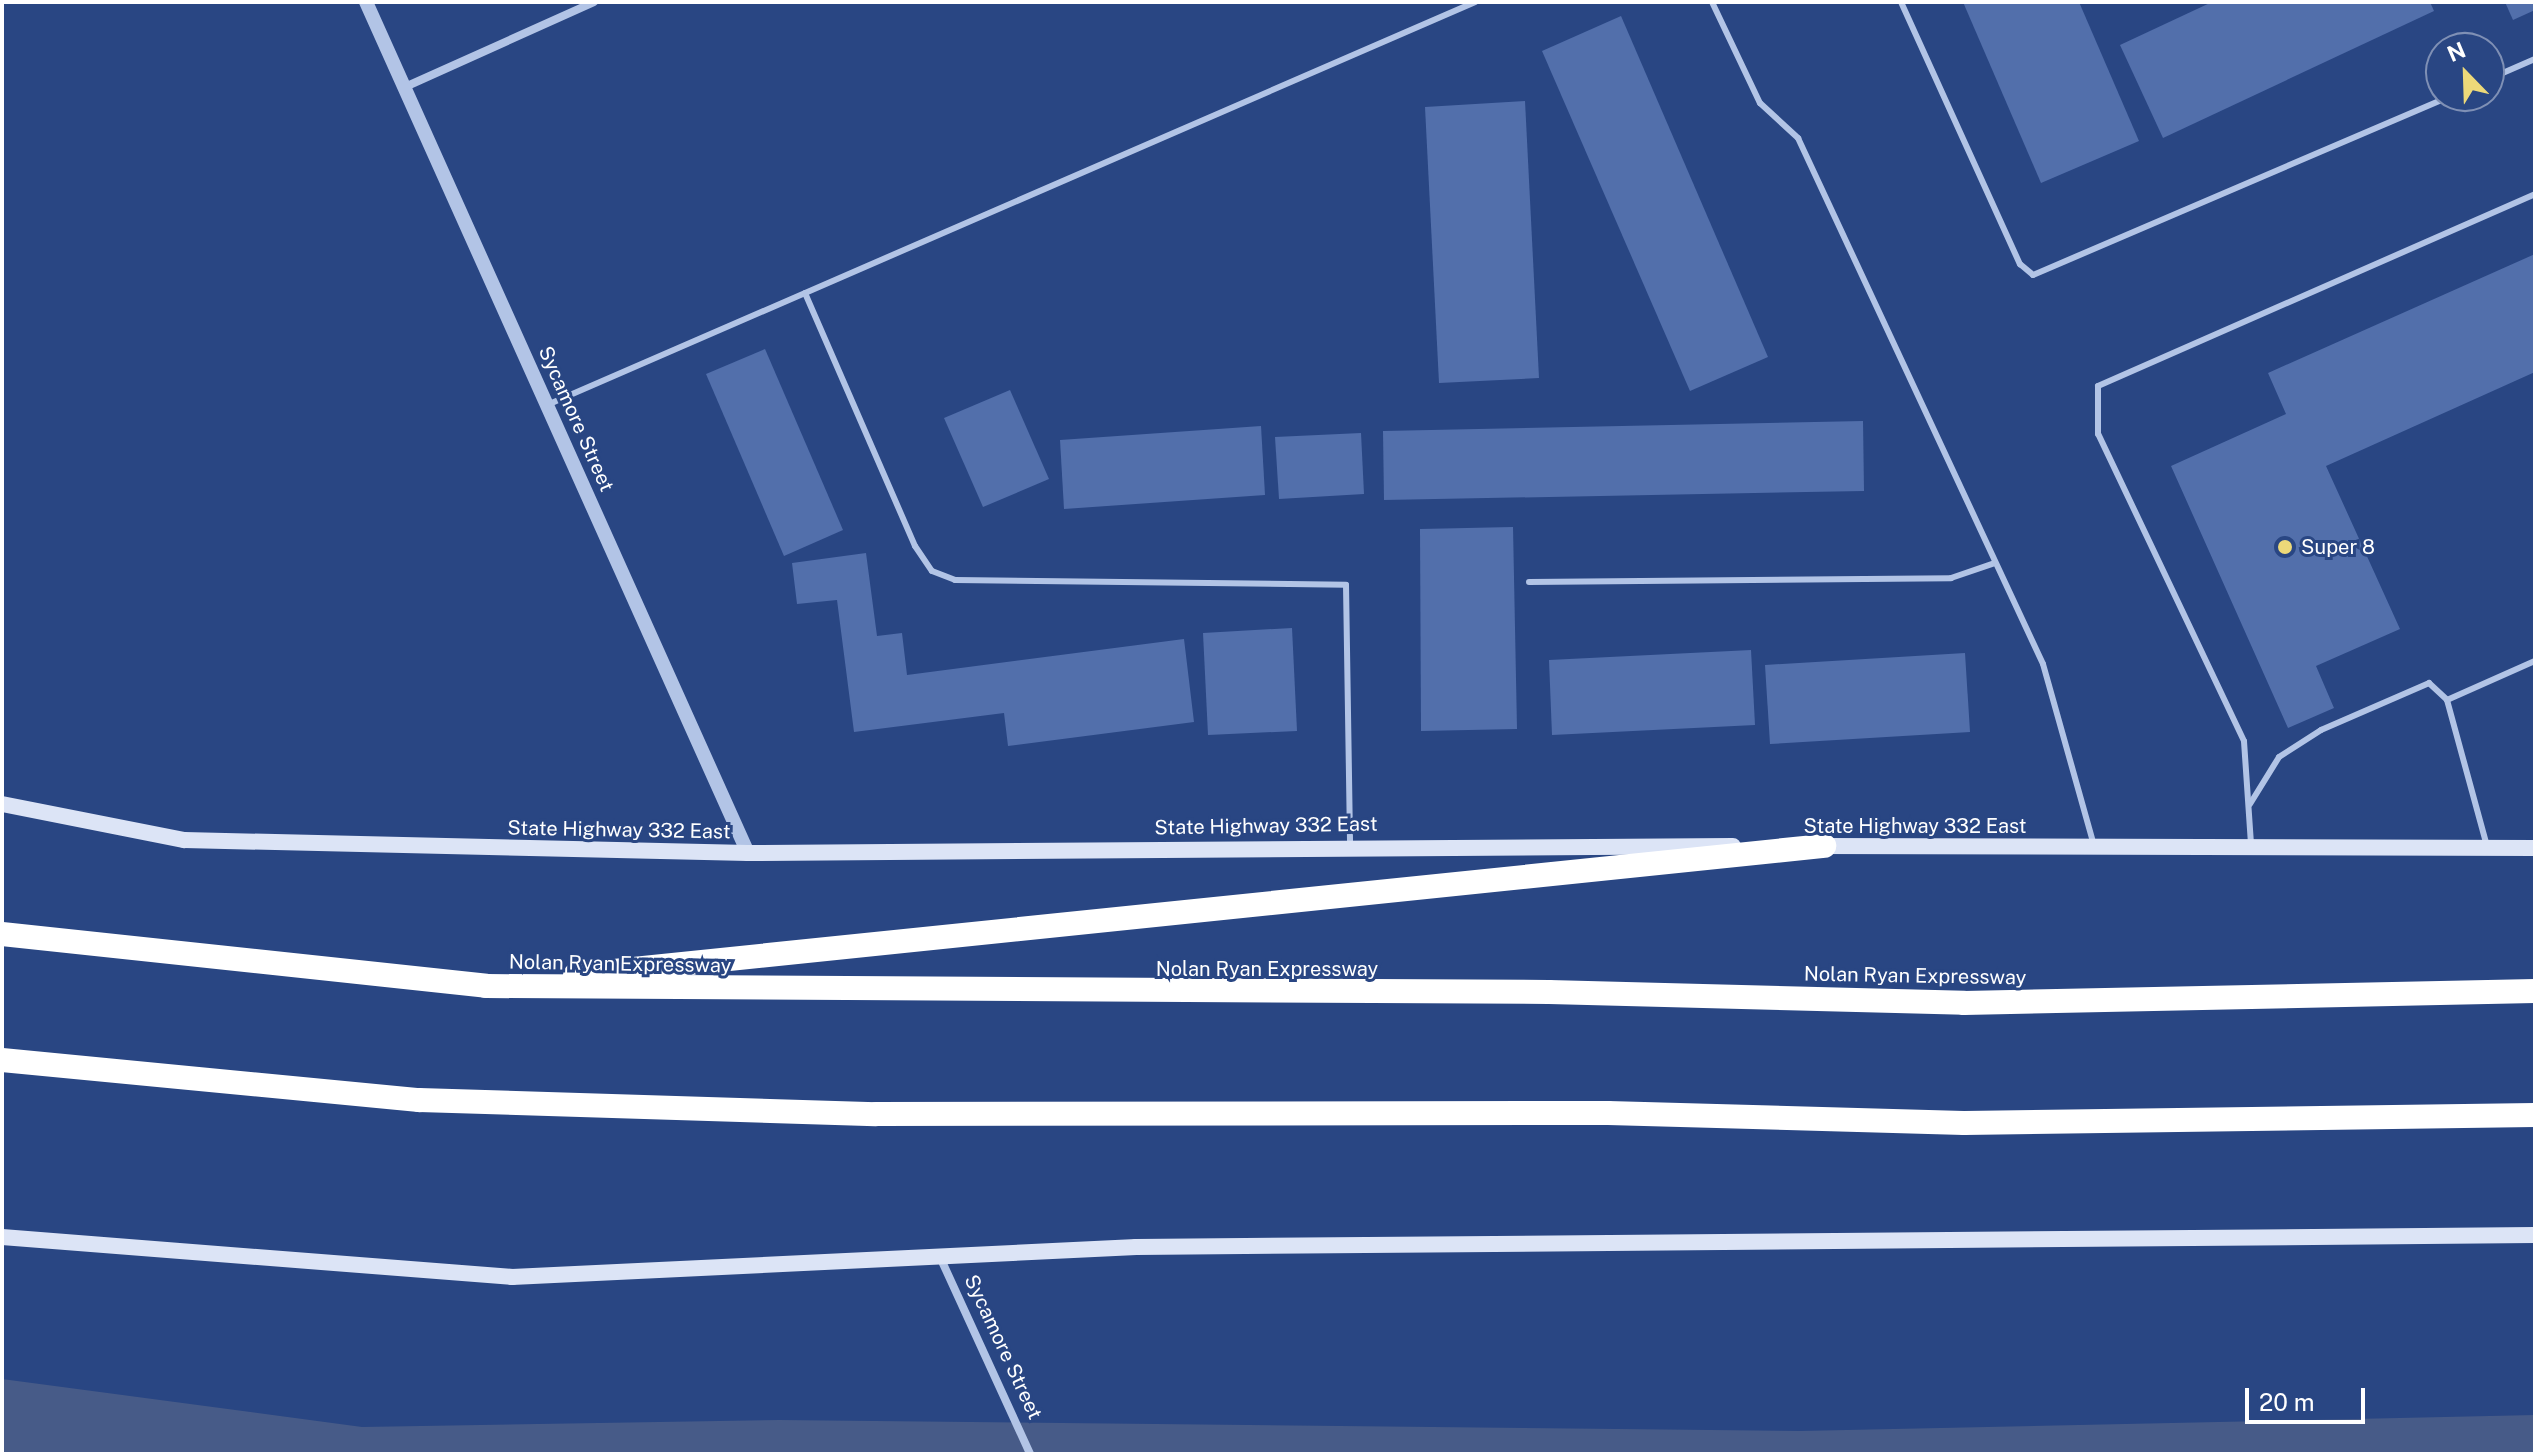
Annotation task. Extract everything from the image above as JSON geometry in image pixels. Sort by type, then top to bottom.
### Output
[{"type":"highway","points":[[486,986],[1824,846]]},
{"type":"highway","name":"Nolan Ryan Expressway","points":[[2,934],[486,986],[1549,992],[1964,1003],[2535,991]]},
{"type":"highway","points":[[2,1060],[419,1100],[876,1114],[1608,1113],[1964,1123],[2535,1115]]},
{"type":"highway","points":[[2469,1117],[2535,1123]]},
{"type":"main road","name":"State Highway 332 East","points":[[2,804],[184,840],[748,853],[1350,844],[2535,848]]},
{"type":"main road","points":[[2,1237],[512,1277],[1136,1247],[2535,1235]]},
{"type":"street","name":"Sycamore Street","points":[[366,2],[748,853]]},
{"type":"street","points":[[405,87],[594,2]]},
{"type":"street","name":"Sycamore Street","points":[[940,1256],[1030,1454]]},
{"type":"lane","points":[[547,405],[1475,2]]},
{"type":"lane","points":[[1712,2],[1760,103],[1798,138],[1995,563],[2066,730],[2094,847]]},
{"type":"lane","points":[[1901,2],[2020,264],[2033,275],[2425,107]]},
{"type":"lane","points":[[2505,72],[2535,59]]},
{"type":"lane","points":[[2251,847],[2244,741],[2098,434],[2098,386],[2535,194]]},
{"type":"lane","points":[[805,293],[932,571],[955,580],[1346,585],[1350,844]]},
{"type":"lane","points":[[1529,582],[1951,578],[1995,563]]},
{"type":"lane","points":[[2447,700],[2535,661]]},
{"type":"lane","points":[[2250,804],[2279,757],[2321,730],[2429,683],[2447,700],[2488,848]]},
{"type":"water","points":[[2,1379],[362,1427],[779,1420],[1800,1431],[2535,1415],[2535,1454],[2,1454]]},
{"type":"building","points":[[1963,2],[2079,2],[2139,141],[2041,183]]},
{"type":"building","points":[[2212,2],[2430,2],[2434,11],[2163,138],[2120,45]]},
{"type":"building","points":[[2505,2],[2535,2],[2535,10],[2513,20]]},
{"type":"building","points":[[1621,16],[1768,357],[1690,391],[1542,51]]},
{"type":"building","points":[[1525,101],[1539,378],[1439,383],[1425,107]]},
{"type":"building","name":"Super 8","points":[[2535,254],[2535,372],[2326,466],[2400,629],[2316,666],[2334,708],[2288,728],[2171,466],[2286,414],[2268,373]]},
{"type":"building","points":[[765,349],[843,530],[784,556],[706,374]]},
{"type":"building","points":[[1010,390],[1049,479],[983,507],[944,418]]},
{"type":"building","points":[[1863,421],[1864,491],[1384,500],[1383,431]]},
{"type":"building","points":[[1261,426],[1265,495],[1064,509],[1060,440]]},
{"type":"building","points":[[1361,433],[1364,494],[1279,499],[1275,437]]},
{"type":"building","points":[[1513,527],[1517,729],[1421,731],[1420,529]]},
{"type":"building","points":[[866,553],[877,636],[902,633],[907,675],[1184,639],[1194,722],[1008,746],[1004,713],[854,732],[837,600],[797,604],[792,563]]},
{"type":"building","points":[[1292,628],[1297,731],[1208,735],[1203,633]]},
{"type":"building","points":[[1751,650],[1755,725],[1552,735],[1549,660]]},
{"type":"building","points":[[1965,653],[1970,732],[1770,744],[1765,665]]},
{"type":"place","name":"Super 8","points":[[2285,547]]}]
